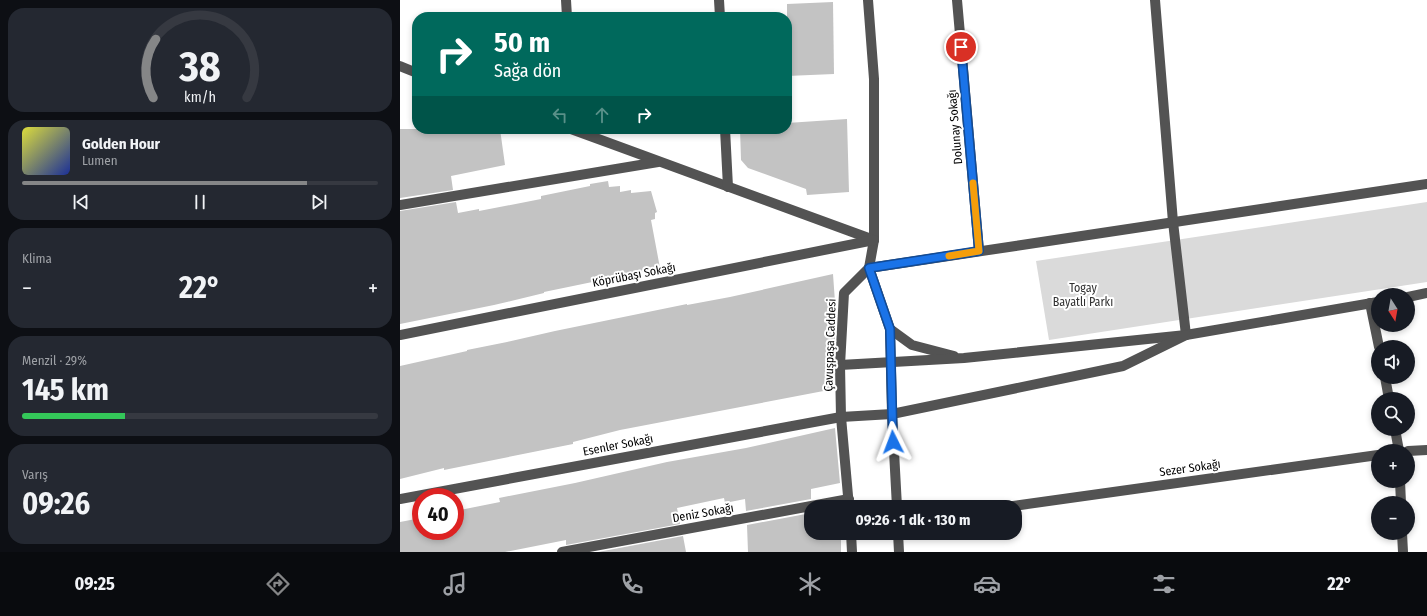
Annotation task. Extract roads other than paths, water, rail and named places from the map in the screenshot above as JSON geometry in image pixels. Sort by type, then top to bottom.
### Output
[{"type":"street","points":[[566,0],[567,12]]},
{"type":"street","points":[[719,0],[720,12]]},
{"type":"street","points":[[868,0],[874,79],[874,240],[869,268],[890,329],[892,414],[897,500]]},
{"type":"street","name":"Dolunay Sokağı","points":[[957,0],[979,251]]},
{"type":"street","points":[[1155,0],[1174,222],[1186,335]]},
{"type":"street","points":[[400,66],[412,71]]},
{"type":"street","points":[[586,134],[874,240]]},
{"type":"street","points":[[725,134],[728,187]]},
{"type":"street","points":[[400,205],[660,162]]},
{"type":"street","points":[[869,268],[1427,184]]},
{"type":"street","name":"Köprübaşı Sokağı","points":[[400,335],[874,240]]},
{"type":"street","name":"Çavuşpaşa Caddesi","points":[[849,500],[841,417],[840,365],[844,293],[869,268]]},
{"type":"street","points":[[1415,296],[1427,294]]},
{"type":"street","points":[[840,365],[964,358],[1186,335],[1371,303]]},
{"type":"street","points":[[890,329],[912,345],[964,358]]},
{"type":"street","name":"Esenler Sokağı","points":[[400,499],[841,417],[892,414],[1123,366],[1186,335]]},
{"type":"street","points":[[1415,451],[1427,450]]},
{"type":"street","name":"Sezer Sokağı","points":[[1022,505],[1371,456]]},
{"type":"street","name":"Deniz Sokağı","points":[[562,552],[804,511]]},
{"type":"street","points":[[851,540],[852,552]]},
{"type":"street","points":[[898,540],[899,552]]},
{"type":"street","points":[[1402,540],[1403,552]]},
{"type":"park label","name":"Togay Bayatlı Parkı","points":[[1083,295]]}]
